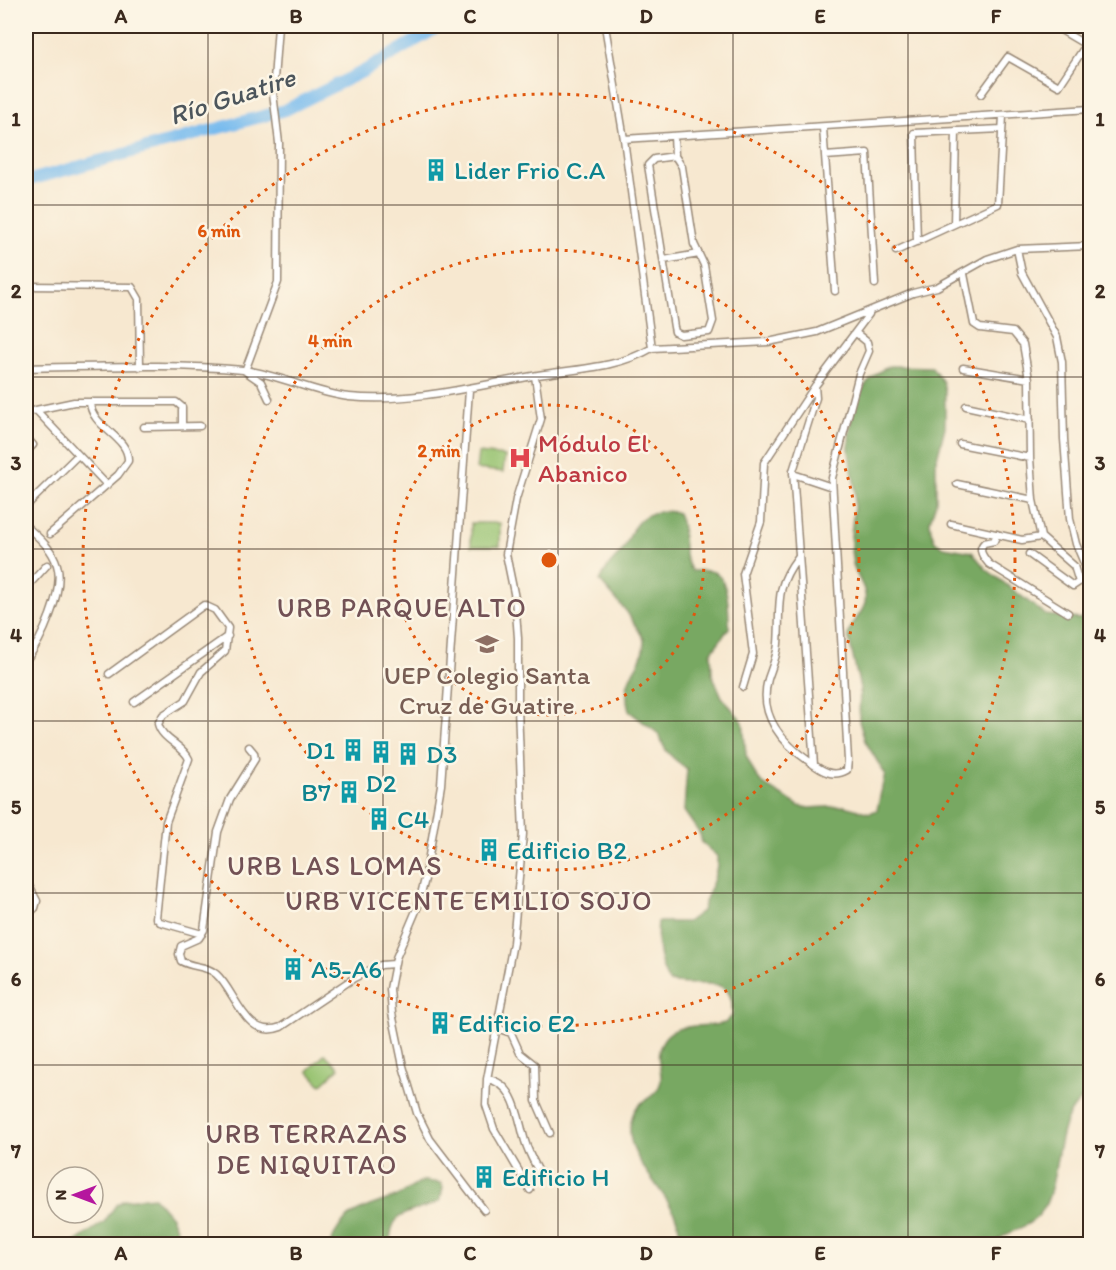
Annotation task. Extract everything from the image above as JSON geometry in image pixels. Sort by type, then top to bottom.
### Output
[{"type":"street","points":[[245,370],[278,282],[279,144],[273,101],[278,26]]},
{"type":"street","points":[[605,26],[624,140],[652,348]]},
{"type":"street","points":[[981,94],[1008,57],[1059,86],[1088,42],[1054,26]]},
{"type":"street","points":[[624,140],[1090,109]]},
{"type":"street","points":[[896,251],[998,204],[1003,116]]},
{"type":"street","points":[[823,128],[836,291]]},
{"type":"street","points":[[916,242],[914,133],[1002,129]]},
{"type":"street","points":[[954,224],[956,131]]},
{"type":"street","points":[[674,136],[675,156],[682,167],[694,244],[704,265],[713,321],[711,329],[706,333],[681,335],[675,332],[648,165],[654,159],[675,156]]},
{"type":"street","points":[[825,156],[867,153],[875,284]]},
{"type":"street","points":[[26,368],[140,367],[245,370],[348,397],[390,399],[469,390],[637,357],[652,348],[768,342],[817,332],[964,274],[987,260],[1017,249],[1090,246]]},
{"type":"street","points":[[1017,249],[1022,273],[1057,337],[1062,362],[1064,439],[1070,519],[1076,544],[1090,577]]},
{"type":"street","points":[[664,260],[699,254]]},
{"type":"street","points":[[964,274],[972,321],[980,328],[1013,332],[1023,344],[1029,379],[1030,458],[1034,500],[1041,537],[1074,566],[1079,582],[1073,586],[1029,554]]},
{"type":"street","points":[[26,286],[132,287],[139,299],[140,367]]},
{"type":"street","points":[[742,687],[753,654],[743,574],[761,522],[764,462],[814,386],[871,312]]},
{"type":"street","points":[[798,557],[785,574],[781,587],[777,653],[765,693],[774,727],[789,748],[829,774],[840,774],[847,770],[848,760],[832,478],[859,374],[869,351],[867,342],[856,333]]},
{"type":"street","points":[[963,368],[1029,379]]},
{"type":"street","points":[[245,370],[261,382],[269,399]]},
{"type":"street","points":[[530,1190],[494,1129],[486,1105],[487,1079],[513,943],[523,834],[517,618],[506,554],[516,499],[542,419],[535,376]]},
{"type":"street","points":[[814,386],[816,398],[793,474],[814,765]]},
{"type":"street","points":[[469,390],[441,785],[425,879],[418,906],[394,964],[390,989],[392,1013],[417,1113],[430,1139],[484,1210]]},
{"type":"street","points":[[26,413],[64,402],[177,403],[182,407],[182,426]]},
{"type":"street","points":[[50,534],[125,467],[128,454],[96,418],[90,402]]},
{"type":"street","points":[[966,406],[1030,420]]},
{"type":"street","points":[[36,410],[107,485]]},
{"type":"street","points":[[144,427],[200,426]]},
{"type":"street","points":[[26,437],[33,445],[26,452]]},
{"type":"street","points":[[960,444],[1030,458]]},
{"type":"street","points":[[26,506],[78,455]]},
{"type":"street","points":[[793,474],[832,487]]},
{"type":"street","points":[[957,484],[1034,500]]},
{"type":"street","points":[[951,524],[1022,540],[1041,537]]},
{"type":"street","points":[[26,527],[49,550],[58,567],[59,576],[45,630],[26,660]]},
{"type":"street","points":[[997,534],[995,540],[981,546],[981,552],[989,564],[1068,613]]},
{"type":"street","points":[[26,588],[47,565]]},
{"type":"street","points":[[109,674],[204,605],[210,605],[227,627],[225,651],[201,672],[185,701],[163,715],[158,724],[161,732],[186,753],[189,759],[166,822],[156,918],[160,922],[202,934]]},
{"type":"street","points":[[134,702],[228,636]]},
{"type":"street","points":[[249,747],[255,759],[230,799],[218,832],[209,906],[202,934],[181,946],[179,954],[181,961],[214,972],[243,1014],[259,1027],[268,1030],[281,1027],[373,968],[394,964]]},
{"type":"street","points":[[26,880],[38,903],[26,916]]},
{"type":"street","points":[[497,1028],[511,1033],[520,1053],[534,1065],[536,1101],[550,1133]]},
{"type":"street","points":[[487,1079],[498,1082],[506,1089],[519,1115],[524,1140],[539,1172]]},
{"type":"green space","points":[[890,366],[932,367],[943,382],[945,427],[936,462],[936,502],[930,521],[935,541],[944,547],[972,552],[986,569],[1046,615],[1080,619],[1090,613],[1090,1094],[1077,1103],[1069,1116],[1063,1131],[1053,1182],[1042,1211],[1032,1221],[993,1244],[679,1244],[679,1226],[673,1210],[641,1163],[633,1147],[630,1130],[636,1108],[659,1087],[661,1078],[659,1051],[669,1034],[686,1027],[725,1023],[732,1016],[732,1002],[728,992],[722,987],[714,984],[669,982],[661,961],[657,937],[658,922],[687,922],[702,911],[714,877],[717,856],[702,843],[700,834],[684,811],[687,769],[666,751],[660,735],[629,711],[627,688],[640,659],[644,639],[627,612],[600,581],[607,568],[624,548],[639,521],[655,513],[667,511],[678,513],[681,520],[684,550],[692,571],[716,573],[724,583],[729,628],[711,653],[712,674],[722,697],[743,722],[746,755],[755,774],[763,784],[799,806],[809,808],[844,806],[870,813],[877,810],[885,774],[865,741],[859,721],[860,688],[848,635],[865,603],[863,588],[854,569],[851,554],[855,491],[849,438],[853,413],[862,390],[879,372]]},
{"type":"green space","points":[[478,453],[505,456],[503,472],[476,469]]},
{"type":"green space","points":[[471,523],[500,523],[500,546],[471,546]]},
{"type":"green space","points":[[325,1054],[339,1068],[321,1085],[308,1071]]},
{"type":"green space","points":[[424,1181],[441,1183],[443,1187],[440,1201],[399,1217],[391,1232],[390,1244],[330,1244],[348,1217],[364,1208],[399,1195]]},
{"type":"green space","points":[[154,1197],[171,1217],[183,1244],[72,1244],[100,1225],[105,1225],[105,1221],[116,1205],[124,1200]]},
{"type":"waterway","name":"Río Guatire","points":[[26,181],[285,110],[364,71],[440,26]]},
{"type":"place","name":"Lider Frio C.A","points":[[436,170]]},
{"type":"place","name":"Módulo El Abanico","points":[[520,458]]},
{"type":"place","name":"UEP Colegio Santa Cruz de Guatire","points":[[487,644]]},
{"type":"place","name":"D1","points":[[353,750]]},
{"type":"place","name":"D2","points":[[381,752]]},
{"type":"place","name":"D3","points":[[408,754]]},
{"type":"place","name":"B7","points":[[349,792]]},
{"type":"place","name":"C4","points":[[379,819]]},
{"type":"place","name":"Edificio B2","points":[[489,850]]},
{"type":"place","name":"A5-A6","points":[[293,969]]},
{"type":"place","name":"Edificio E2","points":[[440,1023]]},
{"type":"place","name":"Edificio H","points":[[484,1177]]},
{"type":"district","name":"URB PARQUE ALTO","points":[[402,607]]},
{"type":"district","name":"URB LAS LOMAS","points":[[335,865]]},
{"type":"district","name":"URB VICENTE EMILIO SOJO","points":[[469,900]]},
{"type":"district","name":"URB TERRAZAS DE NIQUITAO","points":[[307,1148]]}]
